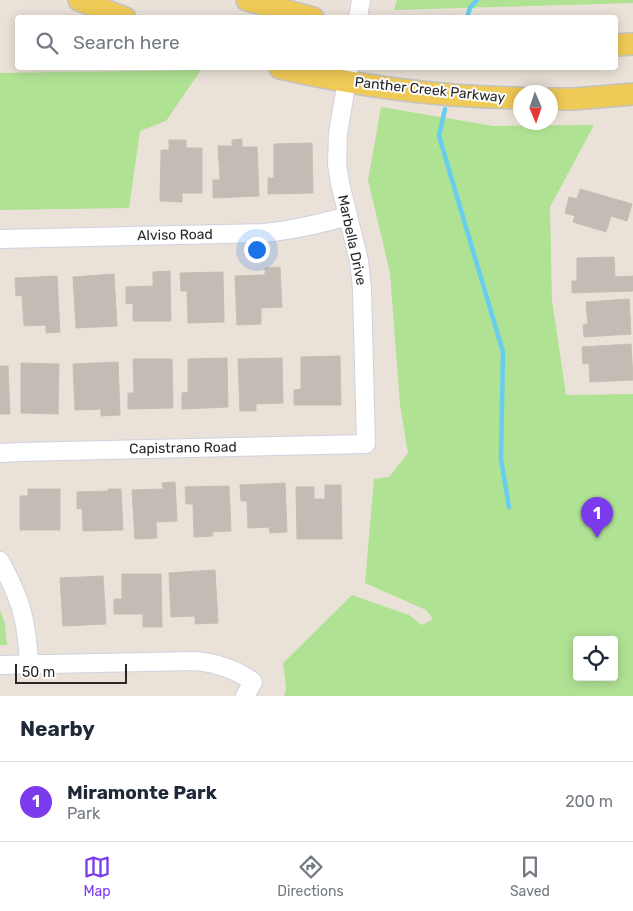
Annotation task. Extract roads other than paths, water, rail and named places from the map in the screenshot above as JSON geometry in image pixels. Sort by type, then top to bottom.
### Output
[{"type":"main road","points":[[79,0],[117,15]]},
{"type":"main road","points":[[247,0],[302,15]]},
{"type":"main road","points":[[618,44],[633,44]]},
{"type":"main road","name":"Panther Creek Parkway","points":[[289,70],[319,77],[348,74],[432,93],[513,98]]},
{"type":"main road","points":[[558,99],[633,94]]},
{"type":"street","points":[[358,15],[361,0]]},
{"type":"street","name":"Marbella Drive","points":[[348,74],[339,120],[337,164],[359,262],[362,288],[366,444]]},
{"type":"street","name":"Alviso Road","points":[[0,239],[264,233],[287,231],[348,216]]},
{"type":"street","name":"Capistrano Road","points":[[0,454],[366,444]]},
{"type":"street","points":[[0,561],[16,592],[24,616],[29,664]]},
{"type":"street","points":[[0,665],[207,662],[237,672],[249,689]]},
{"type":"waterway","points":[[468,14],[470,8],[477,0]]},
{"type":"waterway","points":[[445,109],[439,136],[503,352],[501,459],[509,507]]},
{"type":"place","name":"Miramonte Park","points":[[597,538]]}]
